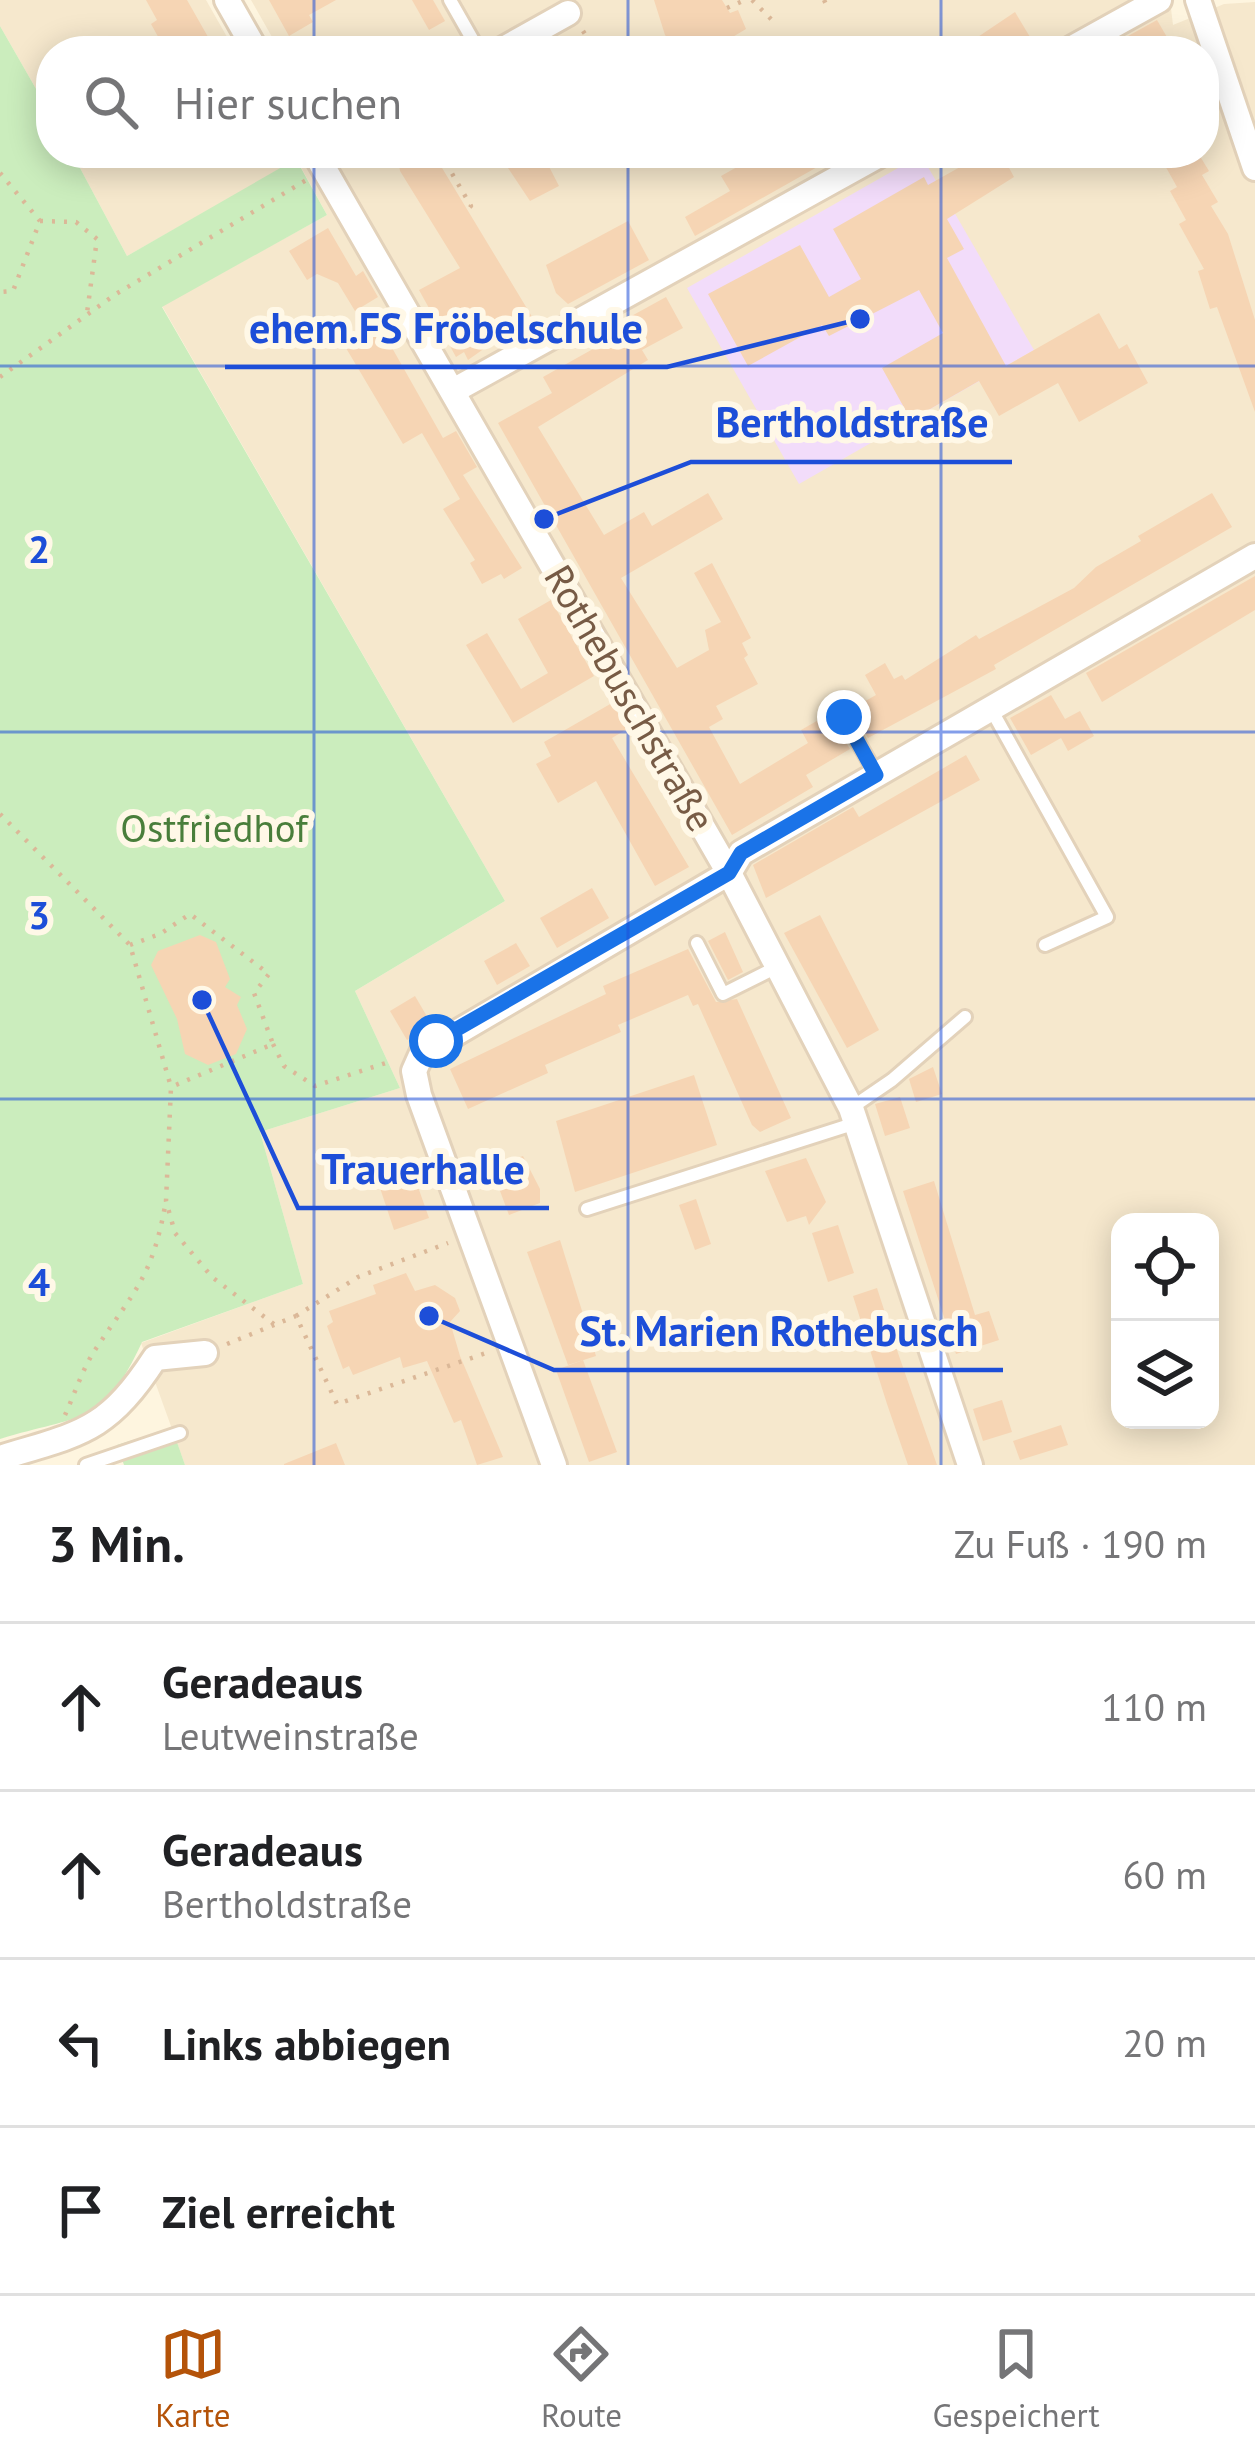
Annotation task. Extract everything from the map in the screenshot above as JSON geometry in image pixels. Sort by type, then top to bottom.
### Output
[{"type":"street","points":[[227,0],[247,36]]},
{"type":"street","points":[[1094,36],[1159,0]]},
{"type":"street","points":[[1198,0],[1210,36]]},
{"type":"street","points":[[527,36],[568,13]]},
{"type":"street","points":[[1219,62],[1255,168]]},
{"type":"street","name":"Rothebuschstraße","points":[[325,168],[729,873],[854,1115],[970,1465]]},
{"type":"street","points":[[453,391],[857,168]]},
{"type":"street","points":[[554,1465],[414,1071],[436,1041],[729,873],[741,853],[1255,556]]},
{"type":"street","points":[[0,1459],[53,1442],[117,1412],[155,1358],[205,1353]]},
{"type":"lane","points":[[450,0],[470,36]]},
{"type":"lane","points":[[992,709],[1107,917],[1046,945]]},
{"type":"lane","points":[[844,717],[876,775]]},
{"type":"lane","points":[[697,944],[723,994],[778,966]]},
{"type":"lane","points":[[587,1209],[854,1115],[965,1017]]},
{"type":"lane","points":[[86,1465],[180,1433]]},
{"type":"path","points":[[727,8],[748,0],[777,25]]},
{"type":"path","points":[[0,377],[86,313],[304,168]]},
{"type":"path","points":[[446,168],[471,206],[466,210]]},
{"type":"path","points":[[0,173],[40,221],[76,222],[97,238],[86,313]]},
{"type":"path","points":[[0,292],[13,291],[40,221]]},
{"type":"path","points":[[0,814],[130,944],[171,1087],[166,1202],[156,1255],[140,1290],[94,1351],[53,1442]]},
{"type":"path","points":[[130,944],[160,934],[190,914],[269,974],[254,993],[273,1044],[284,1066],[315,1085],[390,1060],[414,1071]]},
{"type":"path","points":[[171,1087],[273,1044]]},
{"type":"path","points":[[166,1202],[175,1233],[212,1277],[275,1325]]},
{"type":"path","points":[[205,1353],[296,1316],[358,1277],[470,1235]]},
{"type":"path","points":[[296,1316],[337,1404],[510,1346]]},
{"type":"shaded area","points":[[0,0],[206,0],[226,36],[36,36],[36,89],[0,26]]},
{"type":"shaded area","points":[[251,0],[1170,0],[1173,25],[1224,4],[1255,2],[1255,1465],[185,1465],[141,1343],[303,1284],[260,1132],[400,1088],[355,991],[505,901],[162,306],[327,215],[301,168],[1219,168],[1219,36],[271,36]]},
{"type":"shaded area","points":[[80,168],[283,168],[127,256]]},
{"type":"shaded area","points":[[898,168],[929,168],[1034,350],[799,484],[687,288]]},
{"type":"green space","name":"Ostfriedhof","points":[[0,26],[36,89],[36,168],[80,168],[127,256],[280,168],[301,168],[327,215],[162,307],[505,901],[355,991],[400,1088],[260,1132],[303,1284],[142,1342],[115,1390],[87,1413],[0,1439]]},
{"type":"green space","points":[[172,1428],[185,1465],[124,1465],[117,1445]]},
{"type":"building","points":[[146,0],[187,0],[207,36],[158,36],[151,24],[157,20]]},
{"type":"building","points":[[269,0],[336,0],[309,15],[313,22],[289,36]]},
{"type":"building","points":[[412,0],[433,0],[445,21],[429,30]]},
{"type":"building","points":[[654,0],[722,0],[730,13],[738,10],[746,29],[734,36],[665,35]]},
{"type":"building","points":[[1015,12],[1029,36],[979,36]]},
{"type":"building","points":[[1157,20],[1166,36],[1128,36]]},
{"type":"building","points":[[442,168],[537,325],[520,335],[516,326],[468,360],[464,352],[456,357],[419,290],[460,268],[400,171]]},
{"type":"building","points":[[508,168],[550,168],[559,186],[530,201]]},
{"type":"building","points":[[735,168],[815,168],[695,236],[685,217],[730,191],[721,176]]},
{"type":"building","points":[[958,168],[1009,168],[1014,177],[947,219],[964,249],[947,258],[1006,366],[1099,313],[1119,349],[1127,344],[1148,383],[1079,422],[1058,383],[999,416],[979,381],[911,420],[882,368],[943,333],[919,290],[829,336],[822,325],[748,366],[708,294],[800,245],[829,297],[861,279],[833,229],[924,177],[928,185]]},
{"type":"building","points":[[1166,168],[1209,171],[1202,175],[1218,202],[1211,206],[1228,234],[1255,320],[1255,412],[1217,307],[1210,309],[1198,271],[1204,269],[1179,224],[1186,220],[1170,191],[1177,187]]},
{"type":"building","points":[[628,221],[649,260],[568,304],[556,293],[546,265]]},
{"type":"building","points":[[328,228],[356,276],[363,271],[378,297],[355,311],[338,283],[317,274],[307,280],[289,251]]},
{"type":"building","points":[[666,297],[683,328],[642,350],[648,360],[538,427],[604,535],[644,512],[652,526],[708,493],[723,519],[621,578],[677,668],[709,650],[705,630],[721,622],[694,573],[712,563],[751,638],[742,643],[748,655],[744,658],[758,684],[716,706],[723,719],[709,727],[740,784],[808,743],[801,730],[829,714],[850,749],[806,775],[813,787],[732,835],[498,423],[552,393],[543,377],[609,340],[606,336],[629,324],[626,319]]},
{"type":"building","points":[[378,323],[443,438],[456,431],[477,467],[463,475],[522,568],[504,579],[501,574],[482,584],[470,563],[475,560],[443,509],[460,499],[440,464],[422,433],[403,444],[343,343]]},
{"type":"building","points":[[1212,493],[1232,527],[994,665],[996,669],[868,738],[851,709],[876,695],[865,675],[885,663],[894,679],[902,675],[905,680],[976,635],[979,639],[1074,588],[1096,567],[1141,541],[1138,536]]},
{"type":"building","points":[[1255,576],[1255,610],[1102,702],[1086,673]]},
{"type":"building","points":[[551,600],[594,676],[513,723],[466,645],[487,633],[521,689],[548,673],[518,619]]},
{"type":"building","points":[[1051,695],[1065,719],[1080,711],[1094,736],[1068,751],[1061,738],[1031,755],[1010,718]]},
{"type":"building","points":[[612,703],[627,729],[612,738],[689,867],[655,886],[596,781],[558,803],[536,764],[551,756],[544,742]]},
{"type":"building","points":[[966,755],[980,780],[766,898],[753,865],[853,807],[859,817]]},
{"type":"building","points":[[592,888],[609,918],[557,948],[540,918]]},
{"type":"building","points":[[820,915],[879,1030],[847,1048],[784,933]]},
{"type":"building","points":[[725,932],[743,972],[728,980],[708,941]]},
{"type":"building","points":[[200,935],[216,942],[230,979],[225,987],[241,997],[237,1005],[247,1029],[236,1054],[208,1065],[185,1054],[177,1019],[151,965],[158,951]]},
{"type":"building","points":[[516,943],[530,966],[497,985],[484,961]]},
{"type":"building","points":[[688,949],[716,1002],[737,999],[791,1118],[760,1132],[752,1125],[698,1004],[693,1006],[688,995],[618,1025],[621,1032],[545,1065],[548,1073],[468,1109],[450,1069],[606,994],[603,986]]},
{"type":"building","points":[[415,996],[432,1025],[407,1040],[390,1011]]},
{"type":"building","points":[[933,1067],[942,1094],[916,1102],[909,1079]]},
{"type":"building","points":[[694,1075],[717,1145],[575,1192],[556,1121]]},
{"type":"building","points":[[900,1097],[910,1128],[885,1136],[875,1104]]},
{"type":"building","points":[[523,1156],[540,1189],[540,1203],[509,1215],[491,1167]]},
{"type":"building","points":[[806,1158],[826,1202],[809,1225],[806,1216],[787,1222],[765,1171]]},
{"type":"building","points":[[412,1170],[429,1218],[394,1230],[378,1182]]},
{"type":"building","points":[[934,1181],[975,1315],[989,1311],[999,1340],[956,1354],[903,1191]]},
{"type":"building","points":[[696,1199],[711,1244],[695,1250],[679,1205]]},
{"type":"building","points":[[838,1225],[854,1273],[828,1282],[812,1233]]},
{"type":"building","points":[[560,1240],[596,1356],[568,1365],[527,1252]]},
{"type":"building","points":[[406,1273],[415,1291],[435,1285],[455,1298],[460,1311],[450,1322],[460,1356],[503,1457],[477,1465],[461,1420],[454,1423],[427,1361],[403,1368],[400,1357],[353,1375],[349,1366],[343,1369],[327,1326],[333,1322],[329,1311],[376,1294],[373,1285]]},
{"type":"building","points":[[877,1288],[937,1465],[908,1465],[887,1404],[853,1296]]},
{"type":"building","points":[[583,1360],[617,1452],[589,1462],[556,1370]]},
{"type":"building","points":[[1002,1400],[1012,1432],[983,1441],[973,1409]]},
{"type":"building","points":[[1061,1425],[1068,1445],[1020,1460],[1013,1441]]},
{"type":"building","points":[[336,1443],[345,1465],[284,1465],[284,1464]]},
{"type":"place","name":"ehem.FS Fröbelschule","points":[[860,319]]},
{"type":"place","name":"Bertholdstraße","points":[[544,519]]},
{"type":"place","name":"Trauerhalle","points":[[202,1000]]},
{"type":"place","name":"St. Marien Rothebusch","points":[[429,1316]]},
{"type":"route","points":[[436,1041],[729,873],[741,853],[876,775],[844,717]]}]
